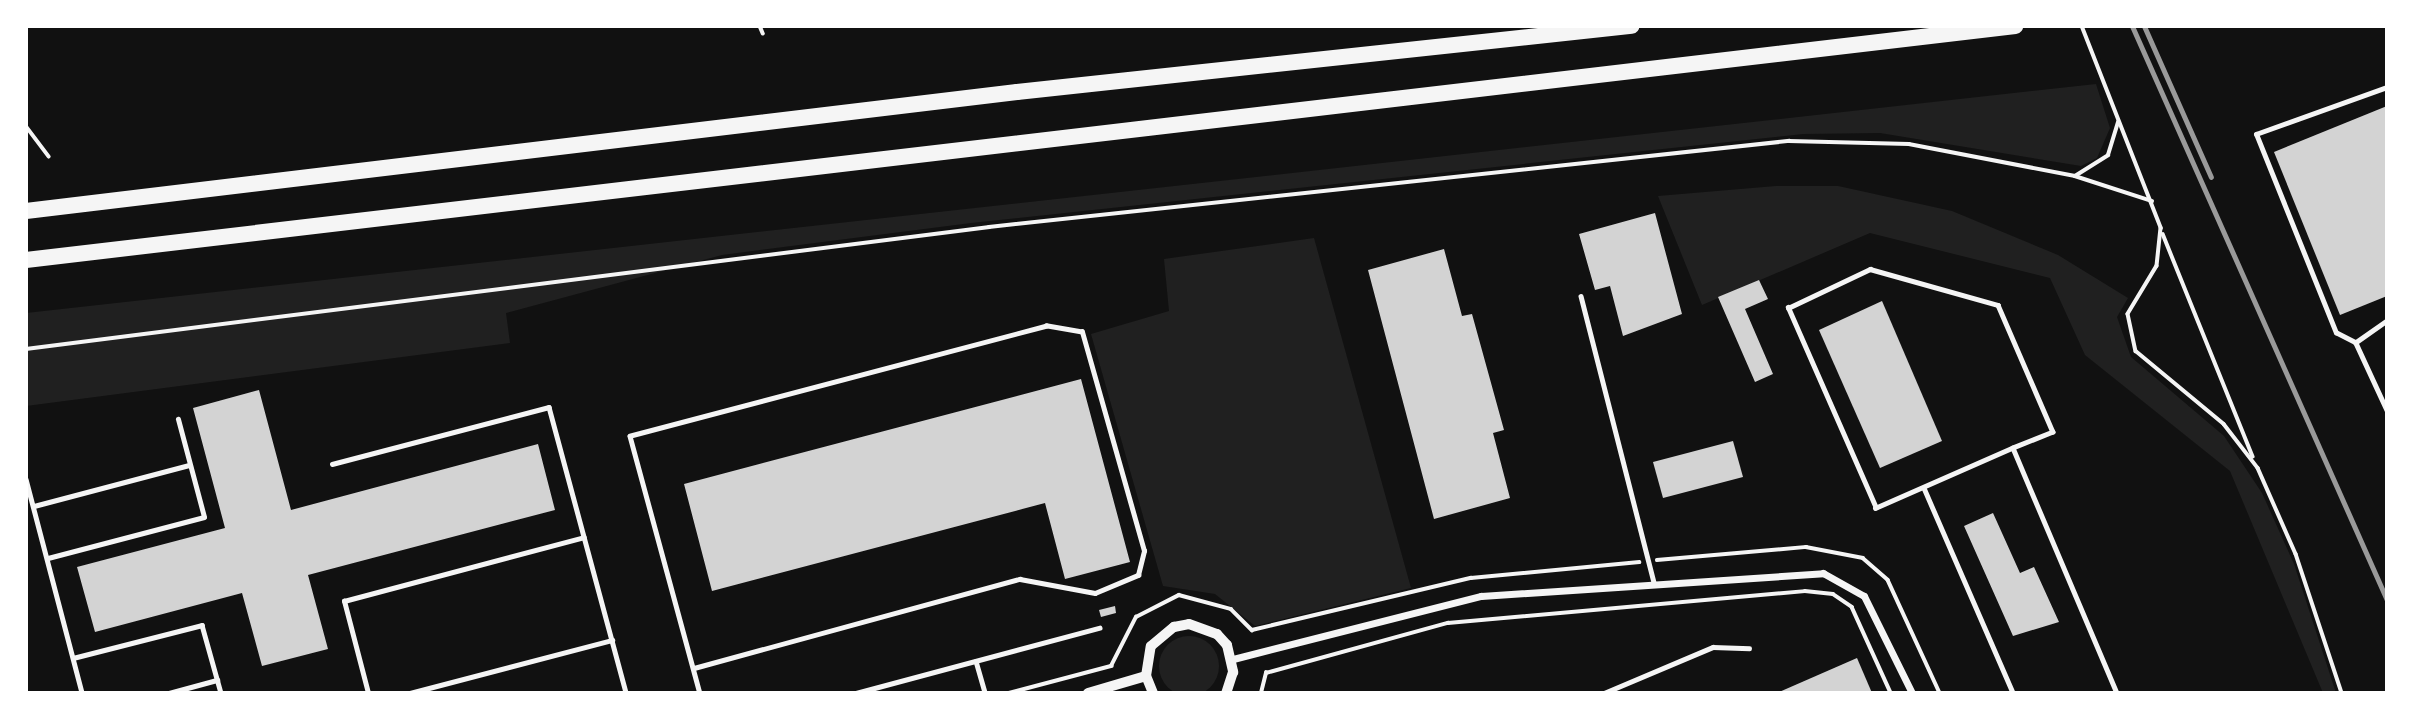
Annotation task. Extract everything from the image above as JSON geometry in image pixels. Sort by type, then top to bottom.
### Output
[{"type":"highway","points":[[26,211],[1017,92],[1631,26]]},
{"type":"highway","points":[[26,260],[2015,26]]},
{"type":"street","points":[[1233,659],[1450,601],[1786,573],[1823,573],[1845,581],[1877,615],[1912,693]]},
{"type":"street","points":[[1153,693],[1146,676],[1151,646],[1174,627],[1196,625],[1217,634],[1233,659],[1226,693]]},
{"type":"street","points":[[1088,693],[1146,676]]},
{"type":"lane","points":[[2387,87],[2256,134],[2336,333],[2356,343],[2387,410]]},
{"type":"lane","points":[[1870,270],[1998,305],[2053,432],[2013,448],[1877,508],[1788,308],[1870,270]]},
{"type":"lane","points":[[1581,296],[1654,583]]},
{"type":"lane","points":[[2356,343],[2387,321]]},
{"type":"lane","points":[[694,668],[1020,579],[1095,593],[1138,575],[1144,551],[1082,332],[1047,326],[630,436],[700,693]]},
{"type":"lane","points":[[332,464],[549,407],[626,693]]},
{"type":"lane","points":[[48,558],[204,517],[178,419]]},
{"type":"lane","points":[[2013,448],[2118,693]]},
{"type":"lane","points":[[34,506],[189,465]]},
{"type":"lane","points":[[26,479],[82,693]]},
{"type":"lane","points":[[1924,488],[2013,693]]},
{"type":"lane","points":[[368,693],[344,601],[584,537]]},
{"type":"lane","points":[[73,658],[202,625],[221,693]]},
{"type":"lane","points":[[856,693],[1099,628]]},
{"type":"lane","points":[[410,693],[612,640]]},
{"type":"lane","points":[[1604,693],[1713,647],[1749,648]]},
{"type":"lane","points":[[976,661],[985,693]]},
{"type":"lane","points":[[169,693],[217,680]]},
{"type":"path","points":[[760,26],[763,33]]},
{"type":"path","points":[[2082,26],[2106,80],[2118,122],[2130,137],[2161,228],[2258,468],[2296,554],[2342,693]]},
{"type":"path","points":[[2075,176],[2108,155],[2118,122]]},
{"type":"path","points":[[26,126],[49,156]]},
{"type":"path","points":[[26,349],[989,227],[1789,141],[1909,144],[2075,176],[2152,201]]},
{"type":"path","points":[[2161,228],[2157,266],[2128,314],[2136,351],[2224,424],[2258,468]]},
{"type":"path","points":[[1261,693],[1266,673],[1448,622],[1805,591],[1833,594],[1852,607],[1891,693]]},
{"type":"shaded area","points":[[2096,84],[2110,128],[2097,158],[2081,166],[1880,133],[1803,134],[971,223],[722,255],[506,313],[510,343],[26,406],[26,313]]},
{"type":"shaded area","points":[[1776,186],[1838,186],[1952,211],[2058,255],[2128,298],[2117,317],[2131,357],[2224,436],[2262,493],[2294,564],[2336,693],[2323,693],[2230,471],[2085,355],[2050,278],[1870,233],[1702,305],[1658,196]]},
{"type":"shaded area","points":[[1314,238],[1411,588],[1255,626],[1215,594],[1163,586],[1091,334],[1169,311],[1164,259]]},
{"type":"shaded area","points":[[1189,636],[1206,641],[1214,649],[1219,666],[1214,683],[1206,691],[1189,696],[1172,691],[1164,683],[1159,666],[1164,649],[1172,641]]},
{"type":"building","points":[[2387,106],[2387,296],[2340,315],[2274,152]]},
{"type":"building","points":[[1655,213],[1682,314],[1623,336],[1610,286],[1595,290],[1579,234]]},
{"type":"building","points":[[1444,249],[1462,316],[1472,314],[1504,430],[1493,433],[1510,498],[1434,519],[1368,270]]},
{"type":"building","points":[[1759,280],[1768,299],[1745,309],[1773,374],[1755,382],[1718,297]]},
{"type":"building","points":[[1882,301],[1942,441],[1880,468],[1819,330]]},
{"type":"building","points":[[1081,379],[1130,562],[1065,579],[1045,503],[712,591],[684,484]]},
{"type":"building","points":[[259,390],[291,510],[538,444],[555,510],[308,575],[328,649],[262,666],[242,593],[95,632],[77,567],[225,528],[193,408]]},
{"type":"building","points":[[1733,441],[1743,477],[1663,498],[1653,462]]},
{"type":"building","points":[[1993,513],[2020,573],[2034,567],[2059,622],[2013,636],[1964,526]]},
{"type":"building","points":[[1115,606],[1116,613],[1101,617],[1099,610]]},
{"type":"building","points":[[1857,658],[1872,693],[1777,693]]},
{"type":"railway","points":[[2132,26],[2387,600]]},
{"type":"railway","points":[[2144,26],[2211,177]]}]
